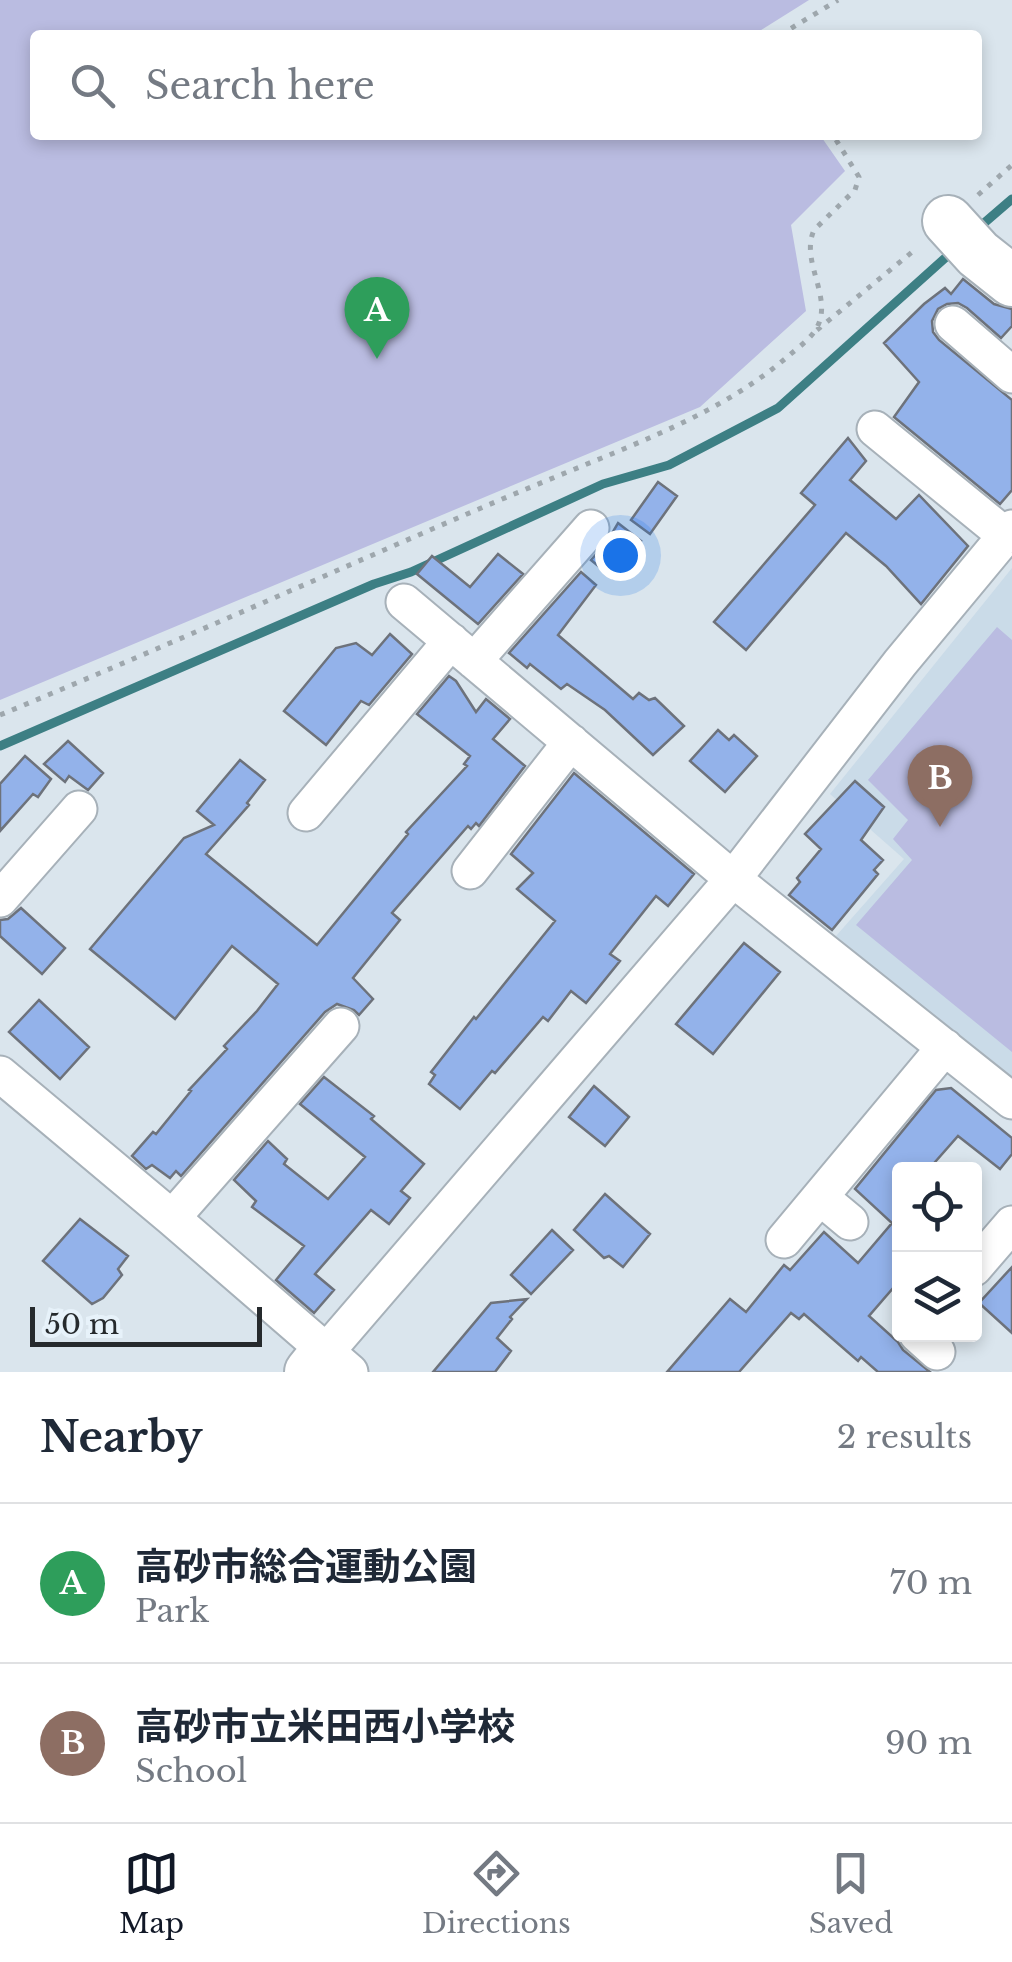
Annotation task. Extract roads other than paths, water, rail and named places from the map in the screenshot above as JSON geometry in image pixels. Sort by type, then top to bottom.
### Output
[{"type":"street","points":[[954,324],[1012,376]]},
{"type":"street","points":[[0,1074],[172,1218],[329,1365],[733,879],[900,663],[1009,532],[875,429]]},
{"type":"street","points":[[306,813],[462,651],[590,528]]},
{"type":"street","points":[[404,602],[733,879],[1012,1101]]},
{"type":"street","points":[[470,871],[572,742]]},
{"type":"street","points":[[0,899],[27,845],[78,809]]},
{"type":"street","points":[[172,1218],[294,1061],[342,1026]]},
{"type":"street","points":[[784,1240],[945,1048]]},
{"type":"street","points":[[820,1198],[850,1222]]},
{"type":"street","points":[[982,1259],[1012,1224]]},
{"type":"waterway","points":[[976,230],[1012,199]]},
{"type":"waterway","points":[[0,746],[374,584],[411,572],[603,484],[669,465],[778,408],[954,250]]},
{"type":"place","name":"高砂市総合運動公園","points":[[377,359]]},
{"type":"place","name":"高砂市立米田西小学校","points":[[940,827]]}]
